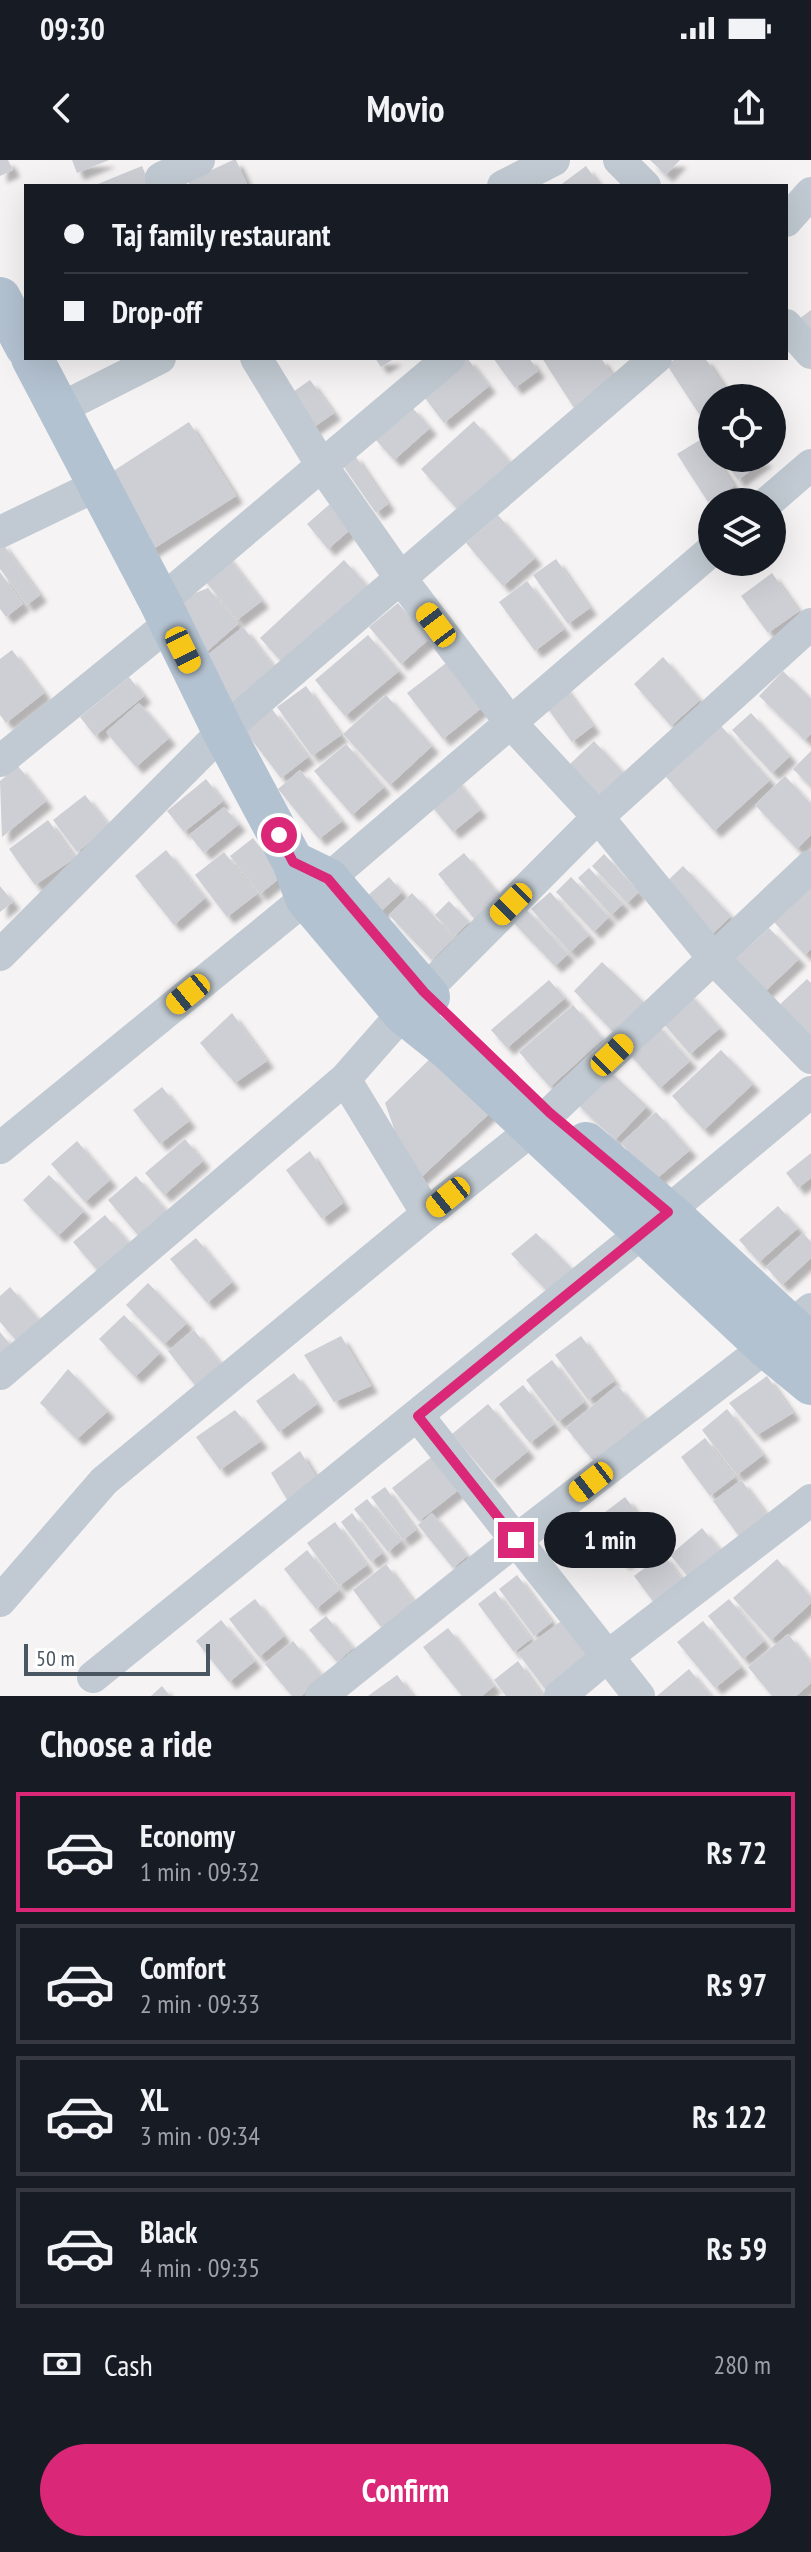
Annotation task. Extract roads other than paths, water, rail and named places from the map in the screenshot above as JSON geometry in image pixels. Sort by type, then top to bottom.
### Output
[{"type":"main road","points":[[0,298],[24,343]]},
{"type":"main road","points":[[33,360],[223,731],[309,880],[414,1002],[447,1048],[542,1121],[656,1222],[795,1332],[811,1384]]},
{"type":"street","points":[[164,184],[161,178],[199,160]]},
{"type":"street","points":[[507,184],[554,160]]},
{"type":"street","points":[[619,160],[643,184]]},
{"type":"street","points":[[788,221],[811,193]]},
{"type":"street","points":[[788,224],[811,236]]},
{"type":"street","points":[[788,327],[811,353]]},
{"type":"street","points":[[59,409],[156,360]]},
{"type":"street","points":[[257,360],[322,466],[399,576],[510,722],[598,817],[714,959],[811,1058]]},
{"type":"street","points":[[0,761],[322,466],[447,360]]},
{"type":"street","points":[[0,955],[223,731],[399,576],[654,360]]},
{"type":"street","points":[[784,488],[811,465]]},
{"type":"street","points":[[0,532],[98,485]]},
{"type":"street","points":[[0,1148],[309,880],[510,722],[698,562]]},
{"type":"street","points":[[0,1374],[345,1079],[414,1002],[598,817],[811,624]]},
{"type":"street","points":[[0,1601],[104,1481],[542,1121],[811,866]]},
{"type":"street","points":[[345,1079],[427,1214]]},
{"type":"street","points":[[93,1677],[418,1416],[811,1092]]},
{"type":"street","points":[[321,1696],[516,1540],[795,1332]]},
{"type":"street","points":[[418,1416],[639,1696]]},
{"type":"street","points":[[560,1696],[811,1500]]}]
